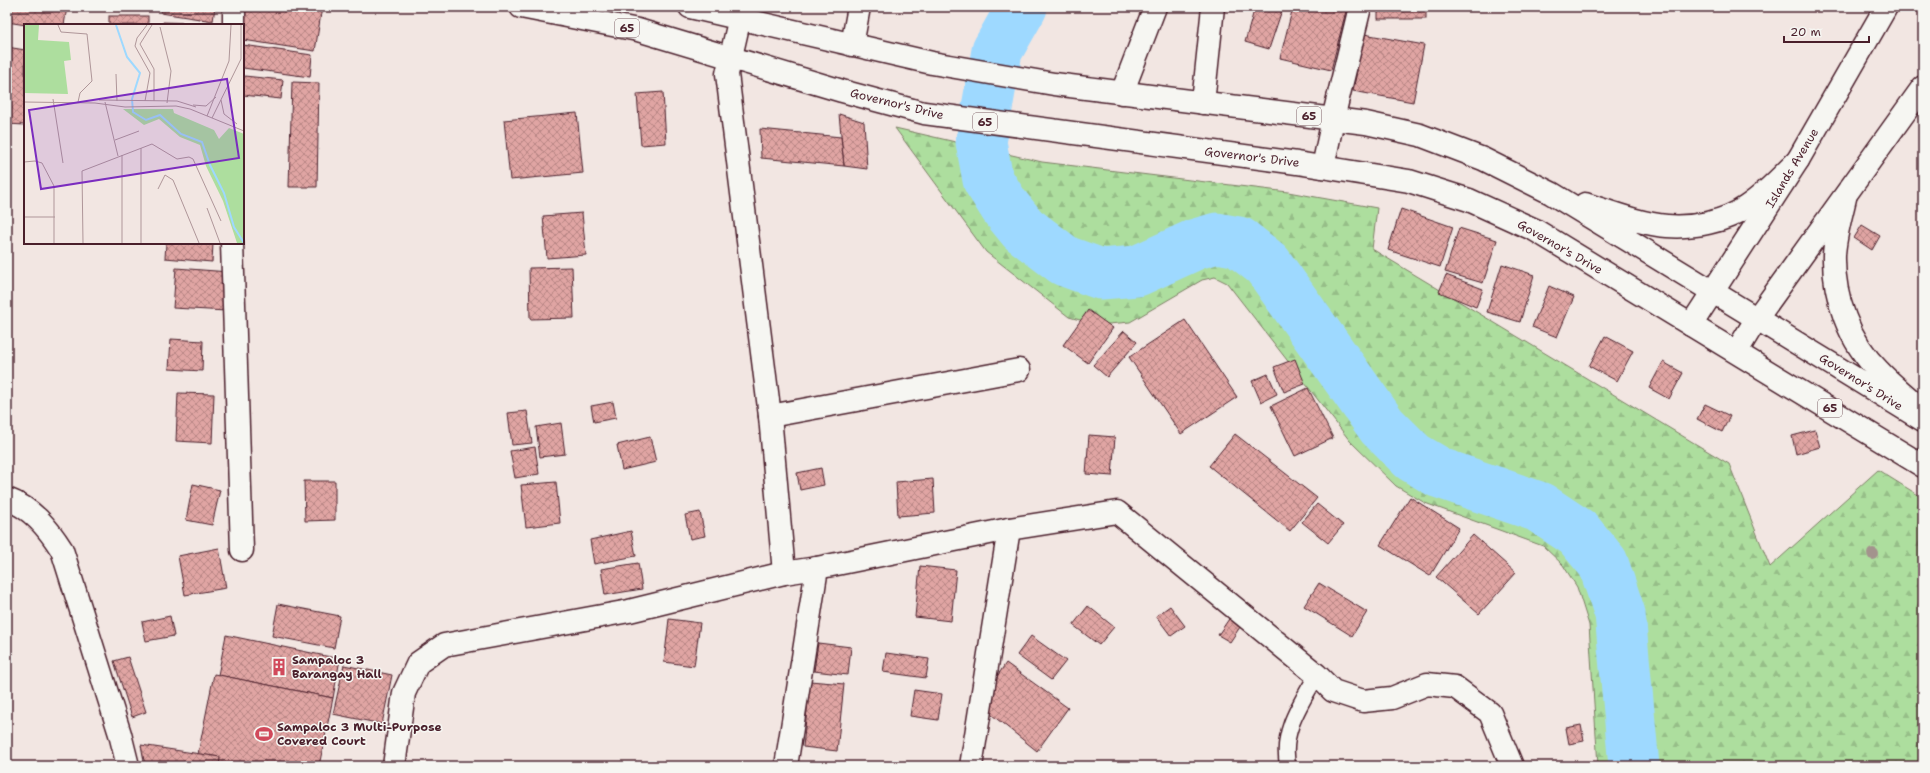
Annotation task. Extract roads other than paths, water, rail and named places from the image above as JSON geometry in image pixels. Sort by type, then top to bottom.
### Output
[{"type":"main road","points":[[234,7],[234,24]]},
{"type":"main road","name":"Governor's Drive","points":[[521,7],[638,30],[842,91],[924,113],[1324,167],[1409,181],[1469,200],[1535,230],[1923,466]]},
{"type":"main road","name":"Governor's Drive","points":[[690,7],[740,17],[932,63],[1054,84],[1333,119],[1420,135],[1483,159],[1551,193],[1923,420]]},
{"type":"main road","points":[[852,45],[860,7]]},
{"type":"main road","points":[[1122,93],[1155,7]]},
{"type":"main road","points":[[1203,103],[1213,7]]},
{"type":"main road","points":[[1324,167],[1333,119],[1360,7]]},
{"type":"main road","name":"Islands Avenue","points":[[1691,325],[1798,160],[1886,7]]},
{"type":"main road","points":[[740,17],[727,74],[770,416],[784,573]]},
{"type":"main road","points":[[1736,351],[1923,87]]},
{"type":"main road","points":[[1551,193],[1630,218],[1660,225],[1696,225],[1722,220],[1747,207],[1798,160]]},
{"type":"main road","points":[[1845,198],[1834,255],[1837,290],[1842,311],[1850,331],[1861,350],[1878,371],[1923,410]]},
{"type":"main road","points":[[232,244],[242,550]]},
{"type":"main road","points":[[770,416],[1019,370]]},
{"type":"main road","points":[[7,499],[17,502],[45,525],[62,550],[120,734],[128,766]]},
{"type":"main road","points":[[394,766],[404,693],[418,663],[444,645],[629,611],[784,573],[817,568],[1009,529],[1117,512],[1317,675],[1333,691],[1363,701],[1392,698],[1427,684],[1455,687],[1490,713],[1512,766]]},
{"type":"main road","points":[[971,766],[1009,529]]},
{"type":"main road","points":[[786,766],[817,568]]},
{"type":"lane","points":[[1288,766],[1286,757],[1291,722],[1317,675]]},
{"type":"waterway","points":[[1022,7],[997,51],[981,142],[988,180],[1005,207],[1023,229],[1065,261],[1101,274],[1137,271],[1196,244],[1217,238],[1239,242],[1267,264],[1382,426],[1413,457],[1440,473],[1539,507],[1578,533],[1603,563],[1620,614],[1634,766]]},
{"type":"place","name":"Sampaloc 3 Barangay Hall","points":[[279,667]]},
{"type":"place","name":"Sampaloc 3 Multi-Purpose Covered Court","points":[[264,734]]}]
